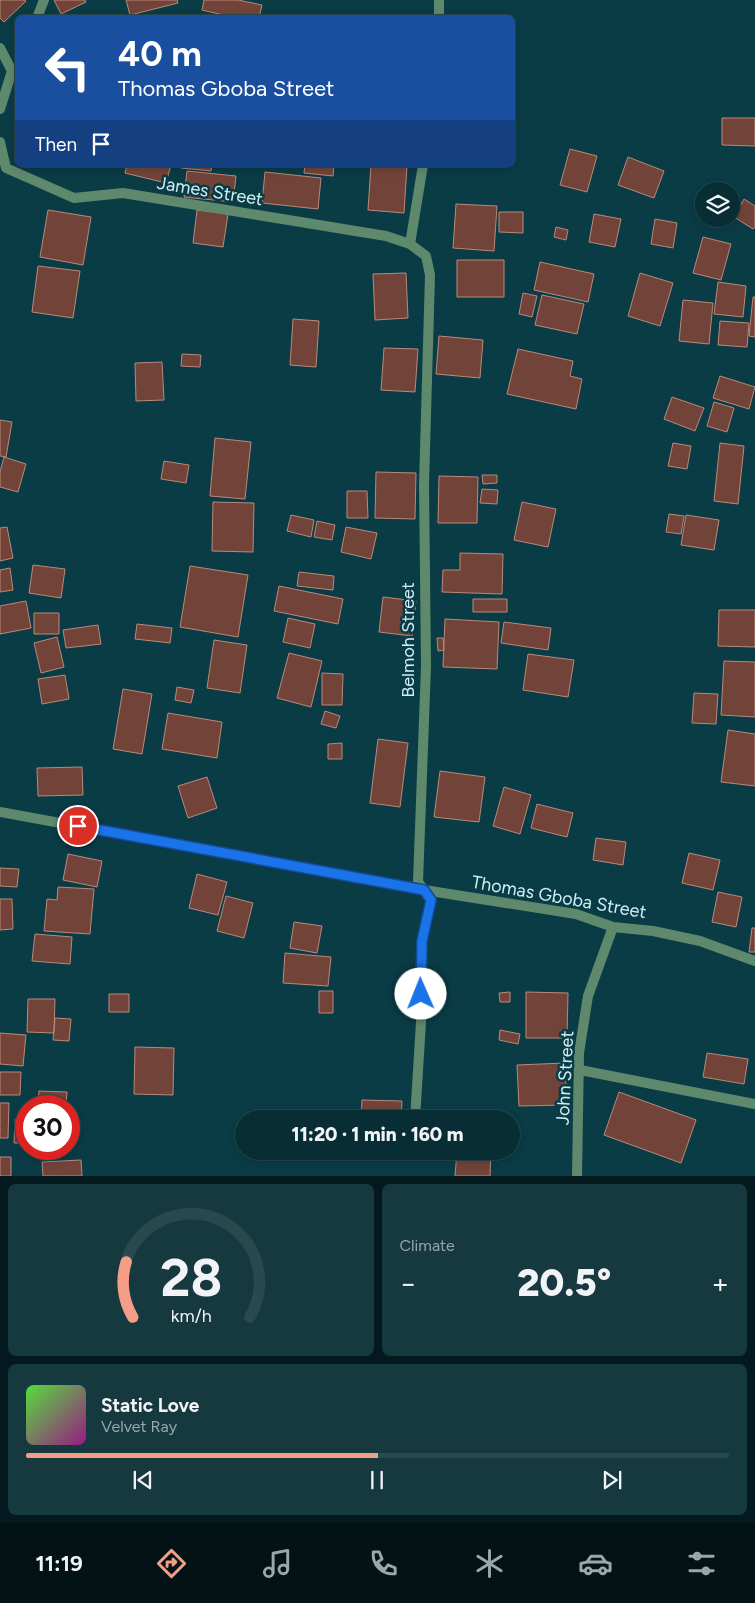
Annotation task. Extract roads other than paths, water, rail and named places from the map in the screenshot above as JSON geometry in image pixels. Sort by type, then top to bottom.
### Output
[{"type":"street","points":[[39,15],[44,0]]},
{"type":"street","points":[[439,0],[439,15]]},
{"type":"street","points":[[0,48],[12,71]]},
{"type":"street","points":[[0,110],[15,66]]},
{"type":"street","name":"James Street","points":[[0,142],[3,168],[74,198],[123,193],[386,236],[410,244]]},
{"type":"street","points":[[410,244],[423,167]]},
{"type":"street","name":"Belmoh Street","points":[[410,244],[426,256],[430,275],[424,484],[426,666],[418,882],[431,900],[422,941],[420,981],[422,1006],[416,1110]]},
{"type":"street","name":"Thomas Gboba Street","points":[[0,810],[424,890],[576,914],[613,926],[654,931],[700,941],[755,961]]},
{"type":"street","name":"John Street","points":[[577,1176],[579,1053],[588,996],[613,926]]},
{"type":"street","points":[[580,1070],[755,1104]]}]
